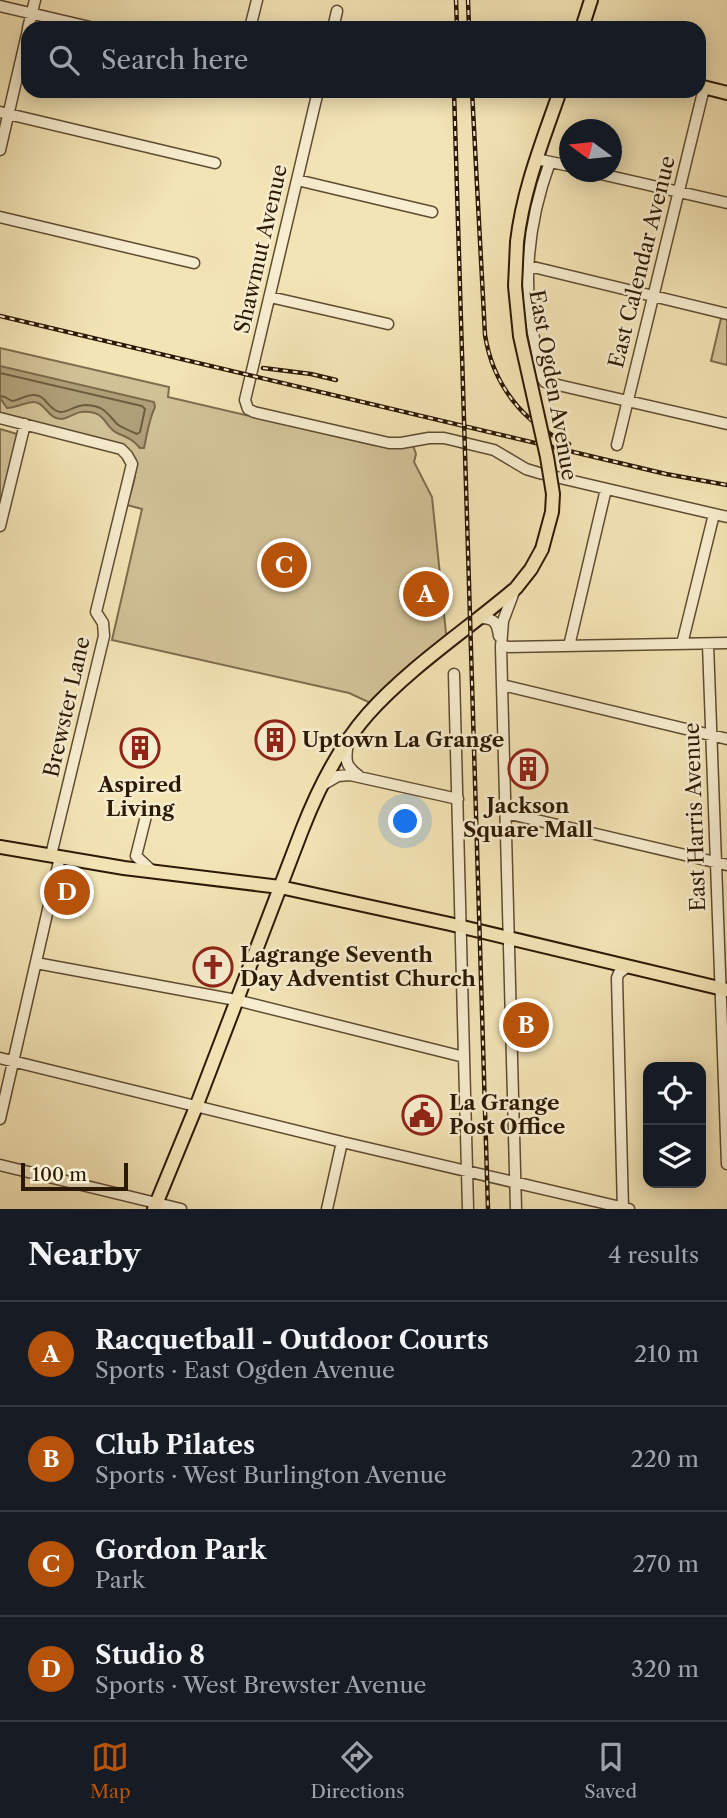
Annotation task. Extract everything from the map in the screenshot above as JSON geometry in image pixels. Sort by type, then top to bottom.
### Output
[{"type":"main road","points":[[584,21],[591,0]]},
{"type":"main road","points":[[706,88],[727,93]]},
{"type":"main road","name":"East Ogden Avenue","points":[[156,1206],[307,817],[348,741],[367,715],[401,681],[516,588],[542,549],[549,527],[551,481],[520,336],[515,286],[519,224],[535,163],[558,98]]},
{"type":"main road","points":[[0,846],[124,868],[280,887],[724,989]]},
{"type":"street","points":[[30,21],[35,0]]},
{"type":"street","points":[[252,21],[257,0]]},
{"type":"street","points":[[0,6],[65,21]]},
{"type":"street","points":[[335,21],[337,11]]},
{"type":"street","points":[[0,150],[4,113],[21,54]]},
{"type":"street","name":"Shawmut Avenue","points":[[316,98],[245,400],[248,409],[389,443],[437,437],[478,445],[500,452],[526,469],[606,489]]},
{"type":"street","name":"East Calendar Avenue","points":[[617,445],[700,98]]},
{"type":"street","points":[[4,113],[215,163]]},
{"type":"street","points":[[550,162],[536,207],[528,266],[532,329],[542,379],[545,382],[727,424]]},
{"type":"street","points":[[535,163],[559,164]]},
{"type":"street","points":[[622,179],[727,203]]},
{"type":"street","points":[[297,180],[432,212]]},
{"type":"street","points":[[0,217],[194,263]]},
{"type":"street","points":[[528,266],[727,314]]},
{"type":"street","points":[[270,297],[388,324]]},
{"type":"street","name":"Brewster Lane","points":[[0,418],[121,449],[132,464],[96,612],[103,623],[104,636],[56,856],[36,963],[0,1119]]},
{"type":"street","points":[[0,526],[25,424]]},
{"type":"street","points":[[569,646],[606,489],[727,517]]},
{"type":"street","points":[[682,644],[714,514]]},
{"type":"street","points":[[516,588],[503,621],[501,647],[516,1209]]},
{"type":"street","points":[[480,618],[489,618],[495,622],[501,647]]},
{"type":"street","points":[[501,647],[727,643]]},
{"type":"street","name":"East Harris Avenue","points":[[708,644],[722,864],[727,1164]]},
{"type":"street","points":[[454,674],[468,1209]]},
{"type":"street","points":[[502,685],[727,738]]},
{"type":"street","points":[[348,741],[346,763],[359,776]]},
{"type":"street","points":[[321,787],[339,776],[359,776],[458,799]]},
{"type":"street","points":[[506,813],[722,864]]},
{"type":"street","points":[[146,816],[136,856],[156,872]]},
{"type":"street","points":[[36,963],[236,1000],[464,1057]]},
{"type":"street","points":[[0,1058],[625,1209],[617,978],[628,966]]},
{"type":"street","points":[[327,1209],[342,1142]]},
{"type":"street","points":[[0,1165],[156,1206],[181,1209]]},
{"type":"shaded area","points":[[722,314],[727,315],[727,365],[711,361]]},
{"type":"shaded area","points":[[0,348],[169,387],[168,397],[374,445],[413,445],[416,454],[414,462],[432,497],[447,643],[375,705],[349,693],[112,640],[142,509],[127,505],[135,476],[134,458],[0,416]]},
{"type":"shaded area","points":[[0,429],[17,434],[0,509]]},
{"type":"water","points":[[0,366],[154,402],[144,448],[117,433],[96,413],[81,412],[61,419],[53,416],[38,403],[31,402],[7,408],[0,398]]},
{"type":"railway","points":[[456,0],[457,21]]},
{"type":"railway","points":[[468,0],[469,21]]},
{"type":"railway","points":[[454,98],[488,1209]]},
{"type":"railway","points":[[472,98],[485,335],[489,353],[503,386],[524,413],[569,444]]},
{"type":"railway","points":[[0,316],[666,474],[727,485]]},
{"type":"railway","points":[[263,368],[336,380]]},
{"type":"place","name":"Gordon Park","points":[[284,565]]},
{"type":"place","name":"Racquetball - Outdoor Courts","points":[[426,594]]},
{"type":"place","name":"Uptown La Grange","points":[[275,740]]},
{"type":"place","name":"Aspired Living","points":[[140,748]]},
{"type":"place","name":"Jackson Square Mall","points":[[528,769]]},
{"type":"place","name":"Studio 8","points":[[67,892]]},
{"type":"place","name":"Lagrange Seventh Day Adventist Church","points":[[213,967]]},
{"type":"place","name":"Club Pilates","points":[[526,1025]]},
{"type":"place","name":"La Grange Post Office","points":[[422,1115]]}]
